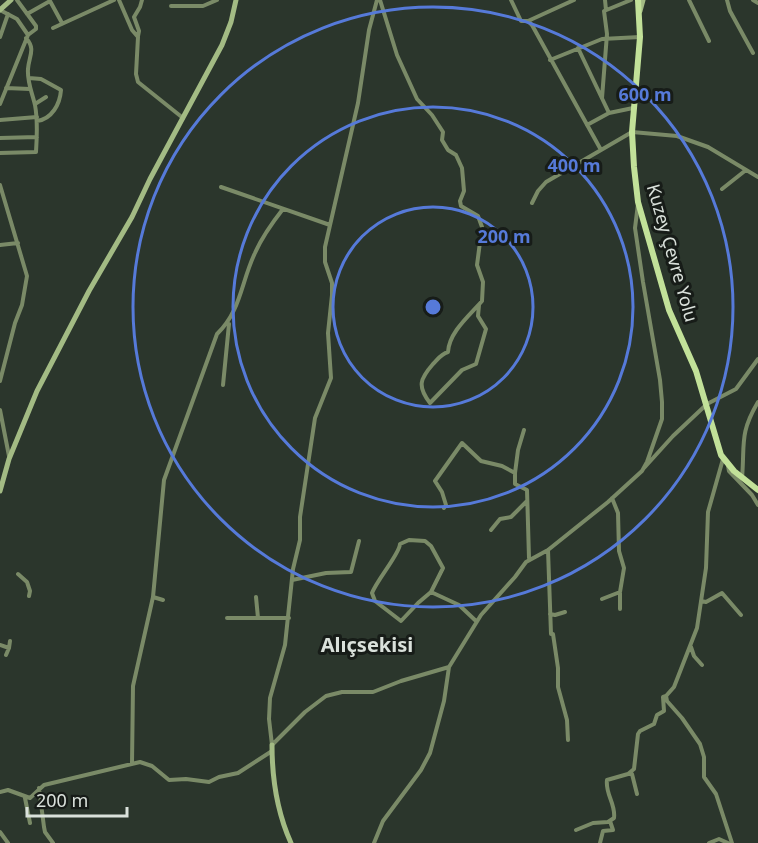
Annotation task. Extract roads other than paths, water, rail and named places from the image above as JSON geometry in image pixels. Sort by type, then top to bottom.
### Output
[{"type":"main road","name":"Kuzey Çevre Yolu","points":[[638,0],[640,37],[632,132],[638,202],[669,310],[688,352],[723,459],[758,490]]},
{"type":"street","points":[[0,153],[36,153],[37,119],[28,78],[28,62],[33,49],[16,19],[0,10],[11,0]]},
{"type":"street","points":[[0,104],[27,37],[37,27],[17,0]]},
{"type":"street","points":[[53,28],[114,0]]},
{"type":"street","points":[[119,0],[132,30],[138,37]]},
{"type":"street","points":[[142,0],[141,8],[134,17],[139,31],[136,74],[138,81],[183,118]]},
{"type":"street","points":[[171,6],[203,6],[218,0]]},
{"type":"street","points":[[0,491],[3,471],[42,381],[89,291],[132,217],[222,45],[236,0]]},
{"type":"street","points":[[291,843],[282,822],[272,767],[270,698],[285,645],[292,580],[300,540],[300,517],[315,418],[331,378],[328,333],[332,309],[332,283],[325,262],[325,247],[358,104],[369,30],[379,0]]},
{"type":"street","points":[[379,0],[396,55],[417,99],[428,110],[443,132],[442,140],[448,150],[456,155],[462,168],[464,191],[460,201],[461,206],[478,216],[482,227],[477,265],[483,282],[482,301],[467,316],[451,340],[448,352],[440,357],[425,374],[421,383],[423,394],[430,403],[462,370],[476,364],[486,329],[478,316],[479,305]]},
{"type":"street","points":[[511,0],[521,21],[528,21],[574,0]]},
{"type":"street","points":[[602,98],[607,38],[605,0]]},
{"type":"street","points":[[606,10],[631,0]]},
{"type":"street","points":[[640,11],[643,0]]},
{"type":"street","points":[[689,0],[709,40]]},
{"type":"street","points":[[727,0],[730,11],[753,53]]},
{"type":"street","points":[[753,0],[758,3]]},
{"type":"street","points":[[27,14],[50,1],[62,23]]},
{"type":"street","points":[[0,37],[8,14]]},
{"type":"street","points":[[528,21],[601,150]]},
{"type":"street","points":[[550,60],[607,38],[640,37]]},
{"type":"street","points":[[578,48],[609,113]]},
{"type":"street","points":[[0,120],[47,119],[59,103],[61,90],[41,79],[28,78]]},
{"type":"street","points":[[6,88],[30,89]]},
{"type":"street","points":[[35,104],[46,97]]},
{"type":"street","points":[[587,125],[609,113],[634,108]]},
{"type":"street","points":[[532,203],[546,182],[632,132],[677,136],[708,147],[758,177]]},
{"type":"street","points":[[0,138],[37,136]]},
{"type":"street","points":[[722,189],[746,170]]},
{"type":"street","points":[[0,185],[27,276],[22,305],[0,381]]},
{"type":"street","points":[[220,187],[330,225]]},
{"type":"street","points":[[638,202],[635,228],[662,402],[662,419],[658,434],[642,471]]},
{"type":"street","points":[[223,386],[229,323],[254,255],[268,227],[283,209]]},
{"type":"street","points":[[0,245],[18,243]]},
{"type":"street","points":[[132,762],[133,686],[153,597],[164,480],[217,334],[229,323]]},
{"type":"street","points":[[374,843],[383,821],[421,770],[430,753],[444,701],[449,667],[477,621],[530,559],[548,550],[612,498],[642,471],[706,404],[736,388],[758,358]]},
{"type":"street","points":[[742,478],[743,436],[758,402]]},
{"type":"street","points":[[0,410],[9,459]]},
{"type":"street","points":[[524,430],[518,450],[515,484],[527,490],[530,559]]},
{"type":"street","points":[[444,508],[446,505],[442,492],[435,481],[462,443],[481,461],[515,472]]},
{"type":"street","points":[[576,830],[614,818],[615,812],[607,789],[607,780],[634,769],[638,734],[641,730],[654,724],[657,715],[664,711],[663,697],[674,687],[691,646],[697,628],[706,568],[708,512],[723,459]]},
{"type":"street","points":[[728,465],[729,471],[752,495],[758,505]]},
{"type":"street","points":[[612,498],[618,513],[619,551],[624,568],[620,609]]},
{"type":"street","points":[[491,530],[500,519],[511,517],[527,501]]},
{"type":"street","points":[[409,540],[425,541],[431,546],[443,568],[431,592],[401,621],[375,601],[372,593],[381,574],[400,550],[400,544],[409,540]]},
{"type":"street","points":[[292,580],[326,573],[351,572],[359,541]]},
{"type":"street","points":[[548,550],[551,634],[553,634],[555,643],[558,687],[567,720],[568,740]]},
{"type":"street","points":[[18,574],[27,582],[29,596]]},
{"type":"street","points":[[431,592],[459,605],[477,621]]},
{"type":"street","points":[[602,598],[620,592]]},
{"type":"street","points":[[701,601],[706,602],[722,593],[741,615]]},
{"type":"street","points":[[153,597],[163,600]]},
{"type":"street","points":[[256,597],[258,618]]},
{"type":"street","points":[[550,614],[565,612]]},
{"type":"street","points":[[227,618],[289,618]]},
{"type":"street","points":[[6,655],[10,641]]},
{"type":"street","points":[[0,645],[9,648]]},
{"type":"street","points":[[691,646],[694,656],[702,665]]},
{"type":"street","points":[[0,792],[8,790],[24,797],[33,797],[39,788],[132,762],[146,763],[169,780],[209,782],[219,777],[238,773],[272,748],[305,712],[326,696],[342,692],[373,692],[449,667]]},
{"type":"street","points":[[666,696],[667,701],[700,744],[704,757],[705,777],[716,794],[730,843]]},
{"type":"street","points":[[628,773],[632,774],[637,794]]},
{"type":"street","points":[[39,788],[45,832],[53,843]]},
{"type":"street","points":[[24,797],[30,823]]},
{"type":"street","points":[[600,843],[603,831],[613,830],[610,821]]},
{"type":"street","points":[[0,832],[8,843]]},
{"type":"street","points":[[710,843],[719,839],[730,843]]},
{"type":"district","name":"Alıçsekisi","points":[[367,645]]}]
